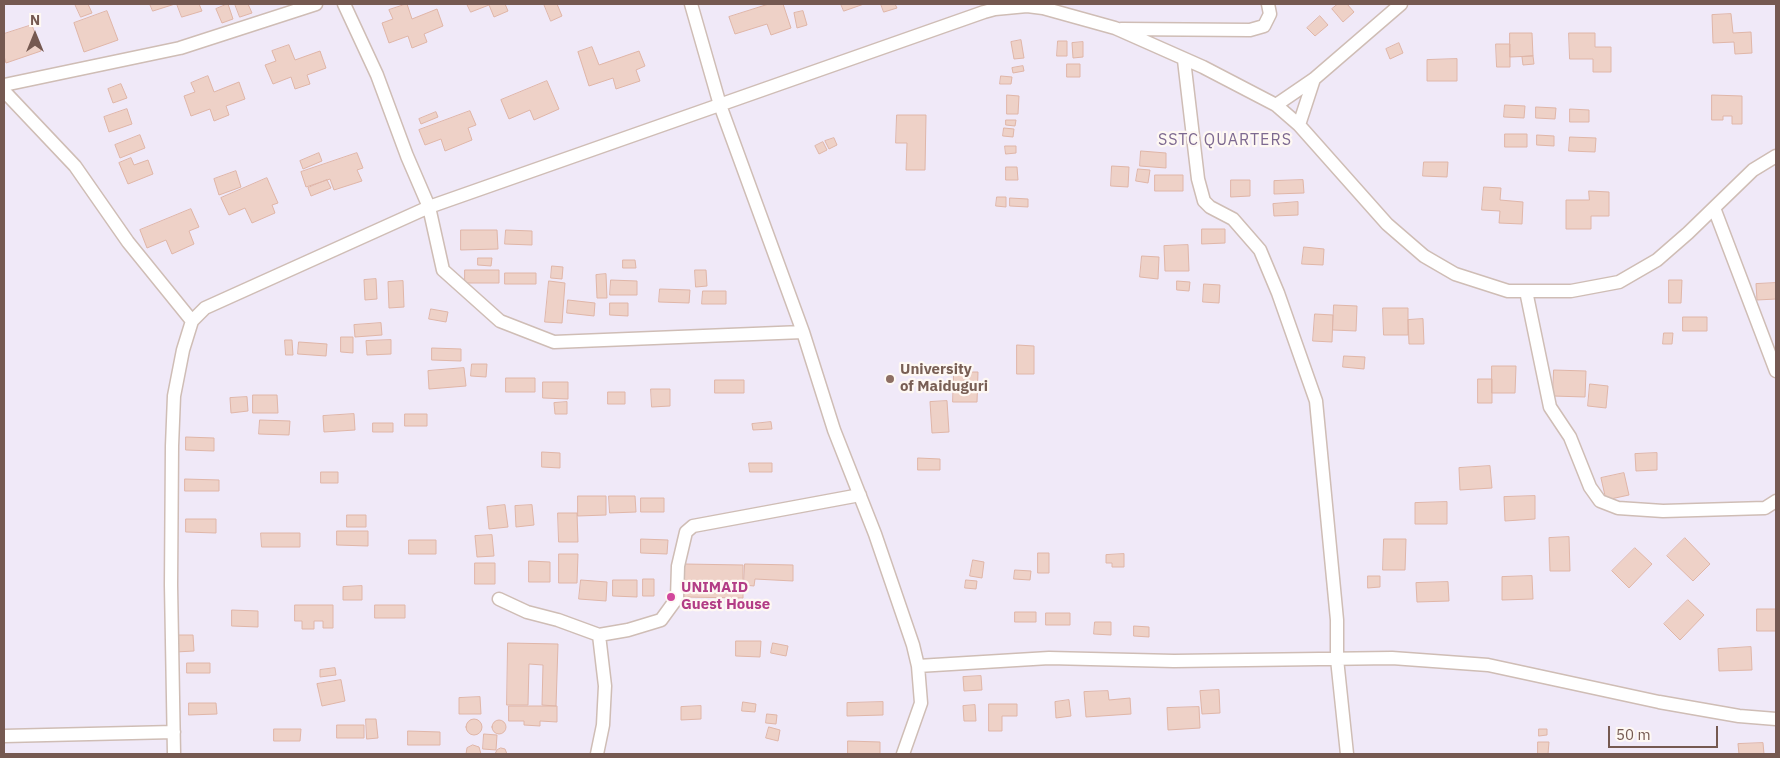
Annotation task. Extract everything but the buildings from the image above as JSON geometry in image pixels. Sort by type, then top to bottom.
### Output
[{"type":"street","points":[[4,85],[180,48],[316,4]]},
{"type":"street","points":[[344,4],[377,75],[407,156],[429,207],[443,270],[500,322],[554,342],[803,332]]},
{"type":"street","points":[[691,4],[720,105],[803,332],[834,430],[875,534],[918,666],[921,703],[903,754]]},
{"type":"street","points":[[1115,28],[1250,30],[1264,26],[1270,14],[1268,4]]},
{"type":"street","points":[[1276,105],[1314,79],[1401,4]]},
{"type":"street","points":[[174,754],[171,585],[174,396],[183,350],[192,321],[205,308],[429,207],[994,6],[1043,8],[1115,28],[1203,67],[1276,105],[1300,125],[1387,224],[1424,256],[1455,274],[1508,291],[1571,291],[1619,282],[1658,260],[1753,170],[1776,156]]},
{"type":"street","points":[[1184,60],[1198,179],[1204,201],[1210,207],[1233,219],[1260,250],[1278,293],[1316,401],[1337,620],[1338,659],[1347,754]]},
{"type":"street","points":[[1300,125],[1314,79]]},
{"type":"street","points":[[4,90],[76,166],[128,242],[192,321]]},
{"type":"street","points":[[1714,208],[1776,371]]},
{"type":"street","points":[[1526,291],[1550,407],[1570,437],[1590,486],[1600,501],[1618,508],[1663,511],[1765,508],[1776,501]]},
{"type":"street","points":[[499,599],[527,612],[558,620],[598,635],[628,630],[661,620],[677,598],[678,566],[686,532],[693,526],[860,495]]},
{"type":"street","points":[[597,754],[603,725],[605,686],[598,635]]},
{"type":"street","points":[[918,666],[1049,658],[1174,661],[1392,658],[1488,665],[1659,702],[1739,716],[1776,719]]},
{"type":"street","points":[[4,736],[174,732]]},
{"type":"shaded area","name":"University of Maiduguri","points":[[4,4],[1776,4],[1776,754],[4,754]]},
{"type":"place","name":"University of Maiduguri","points":[[890,379]]},
{"type":"place","name":"UNIMAID Guest House","points":[[671,597]]},
{"type":"district","name":"SSTC QUARTERS","points":[[1225,140]]}]
